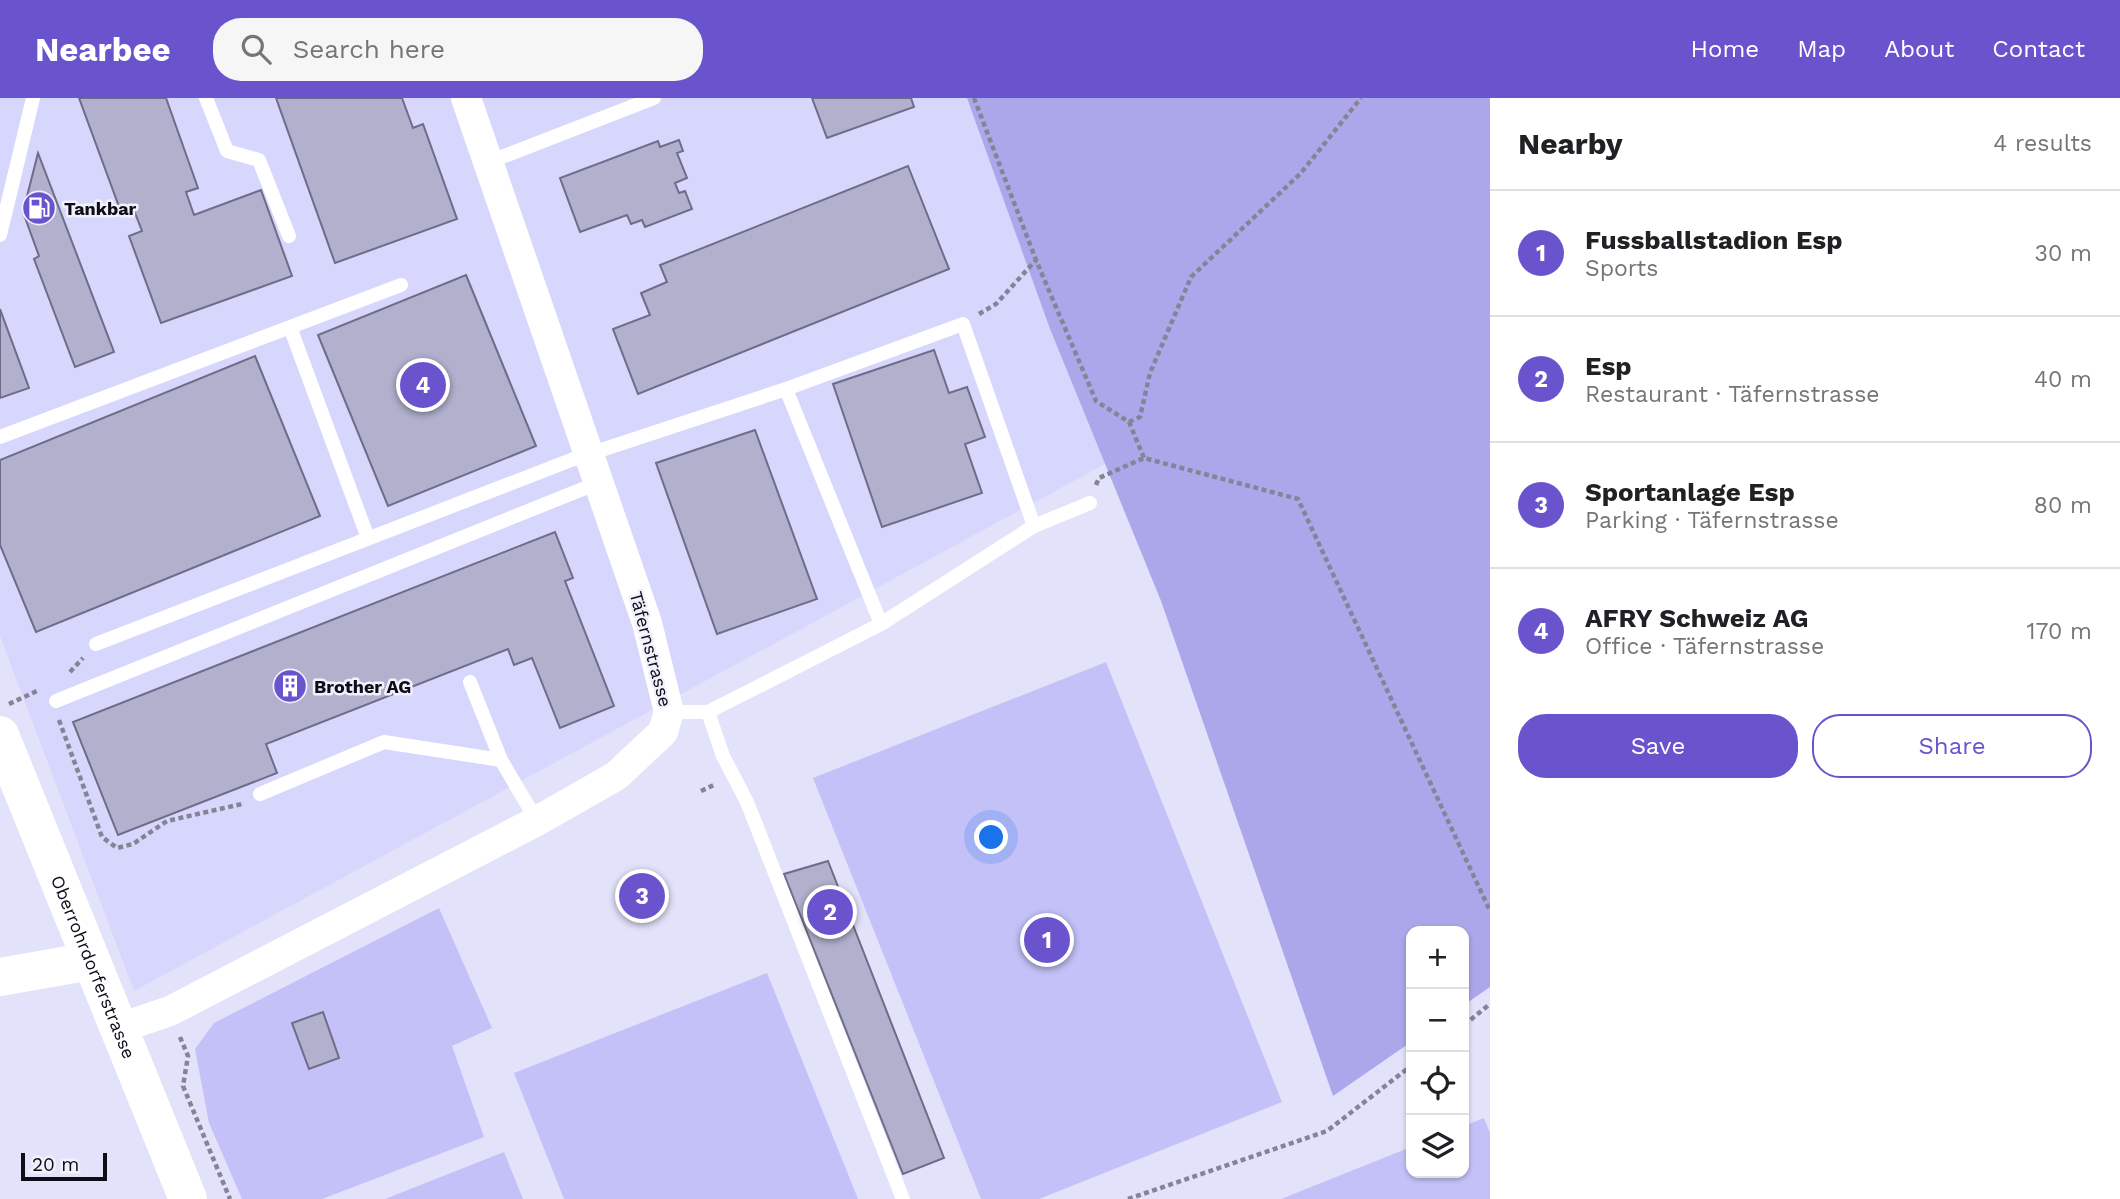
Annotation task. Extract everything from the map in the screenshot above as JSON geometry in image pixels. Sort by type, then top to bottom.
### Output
[{"type":"main road","name":"Oberrohrdorferstrasse","points":[[0,735],[188,1199]]},
{"type":"main road","points":[[0,977],[91,961]]},
{"type":"street","name":"Täfernstrasse","points":[[120,1028],[170,1011],[537,821],[616,776],[663,732],[669,712],[647,622],[466,98]]},
{"type":"lane","points":[[0,235],[33,98]]},
{"type":"lane","points":[[206,98],[227,151],[259,160],[289,236]]},
{"type":"lane","points":[[489,162],[653,98]]},
{"type":"lane","points":[[0,437],[401,285]]},
{"type":"lane","points":[[56,701],[786,389],[963,324],[1034,526]]},
{"type":"lane","points":[[290,327],[368,538]]},
{"type":"lane","points":[[786,389],[881,624]]},
{"type":"lane","points":[[96,644],[368,538],[596,468]]},
{"type":"lane","points":[[669,712],[708,712],[881,624],[1034,526],[1090,503]]},
{"type":"lane","points":[[470,682],[501,760],[537,821]]},
{"type":"lane","points":[[708,712],[723,756],[747,802],[903,1199]]},
{"type":"lane","points":[[260,794],[384,742],[501,760]]},
{"type":"path","points":[[974,98],[1036,260],[1096,401],[1129,422],[1144,458]]},
{"type":"path","points":[[1129,422],[1140,417],[1150,373],[1191,277],[1301,173],[1361,98]]},
{"type":"path","points":[[963,324],[996,304],[1036,260]]},
{"type":"path","points":[[1090,503],[1099,478],[1144,458],[1298,499],[1490,911]]},
{"type":"path","points":[[38,690],[56,701],[61,730],[102,837],[117,848],[133,844],[167,821],[218,807],[237,807],[260,794]]},
{"type":"path","points":[[1469,1021],[1490,1004]]},
{"type":"path","points":[[1128,1199],[1327,1131],[1406,1070]]},
{"type":"path","points":[[220,1176],[230,1199]]},
{"type":"shaded area","points":[[0,98],[967,98],[1050,329],[1105,464],[134,991],[0,636]]},
{"type":"shaded area","points":[[967,98],[1490,98],[1490,987],[1469,1002],[1469,926],[1406,926],[1406,1045],[1333,1096],[1161,601],[1050,329]]},
{"type":"shaded area","points":[[1106,662],[1282,1102],[1039,1199],[981,1199],[813,778]]},
{"type":"shaded area","points":[[439,908],[492,1028],[452,1046],[484,1137],[322,1199],[242,1199],[209,1123],[195,1049],[214,1023]]},
{"type":"shaded area","points":[[767,973],[858,1199],[564,1199],[514,1073]]},
{"type":"shaded area","points":[[1484,1118],[1490,1133],[1490,1199],[1281,1199],[1406,1149],[1406,1178],[1469,1178],[1469,1124]]},
{"type":"shaded area","points":[[504,1152],[523,1199],[385,1199]]},
{"type":"building","points":[[79,98],[166,98],[198,188],[186,192],[194,215],[261,190],[292,276],[161,323],[129,236],[142,231],[133,208],[121,212]]},
{"type":"building","points":[[276,98],[402,98],[413,128],[423,124],[457,219],[335,263]]},
{"type":"building","points":[[812,98],[911,98],[914,107],[827,138]]},
{"type":"building","points":[[679,140],[683,151],[677,153],[687,178],[675,183],[679,193],[685,191],[692,209],[645,227],[642,220],[631,224],[627,215],[580,232],[560,178],[658,141],[660,147]]},
{"type":"building","points":[[38,153],[114,352],[75,367],[34,259],[39,256],[23,212]]},
{"type":"building","points":[[908,166],[949,269],[638,394],[613,329],[650,315],[641,293],[667,282],[660,265]]},
{"type":"building","points":[[466,275],[536,446],[388,506],[318,335]]},
{"type":"building","points":[[0,309],[29,388],[0,398]]},
{"type":"building","points":[[934,350],[949,393],[967,387],[985,437],[965,444],[982,493],[882,527],[833,384]]},
{"type":"building","points":[[255,356],[320,516],[36,632],[0,545],[0,460]]},
{"type":"building","points":[[755,430],[817,599],[717,634],[656,463]]},
{"type":"building","name":"Brother AG","points":[[555,532],[573,578],[565,581],[614,706],[560,728],[532,658],[514,665],[508,649],[266,744],[277,773],[118,835],[73,722]]},
{"type":"building","points":[[828,861],[944,1158],[903,1174],[784,874]]},
{"type":"building","points":[[323,1012],[339,1058],[309,1069],[292,1023]]},
{"type":"place","name":"Tankbar","points":[[39,208]]},
{"type":"place","name":"AFRY Schweiz AG","points":[[423,385]]},
{"type":"place","name":"Brother AG","points":[[290,686]]},
{"type":"place","name":"Sportanlage Esp","points":[[642,896]]},
{"type":"place","name":"Esp","points":[[830,912]]},
{"type":"place","name":"Fussballstadion Esp","points":[[1047,940]]}]
